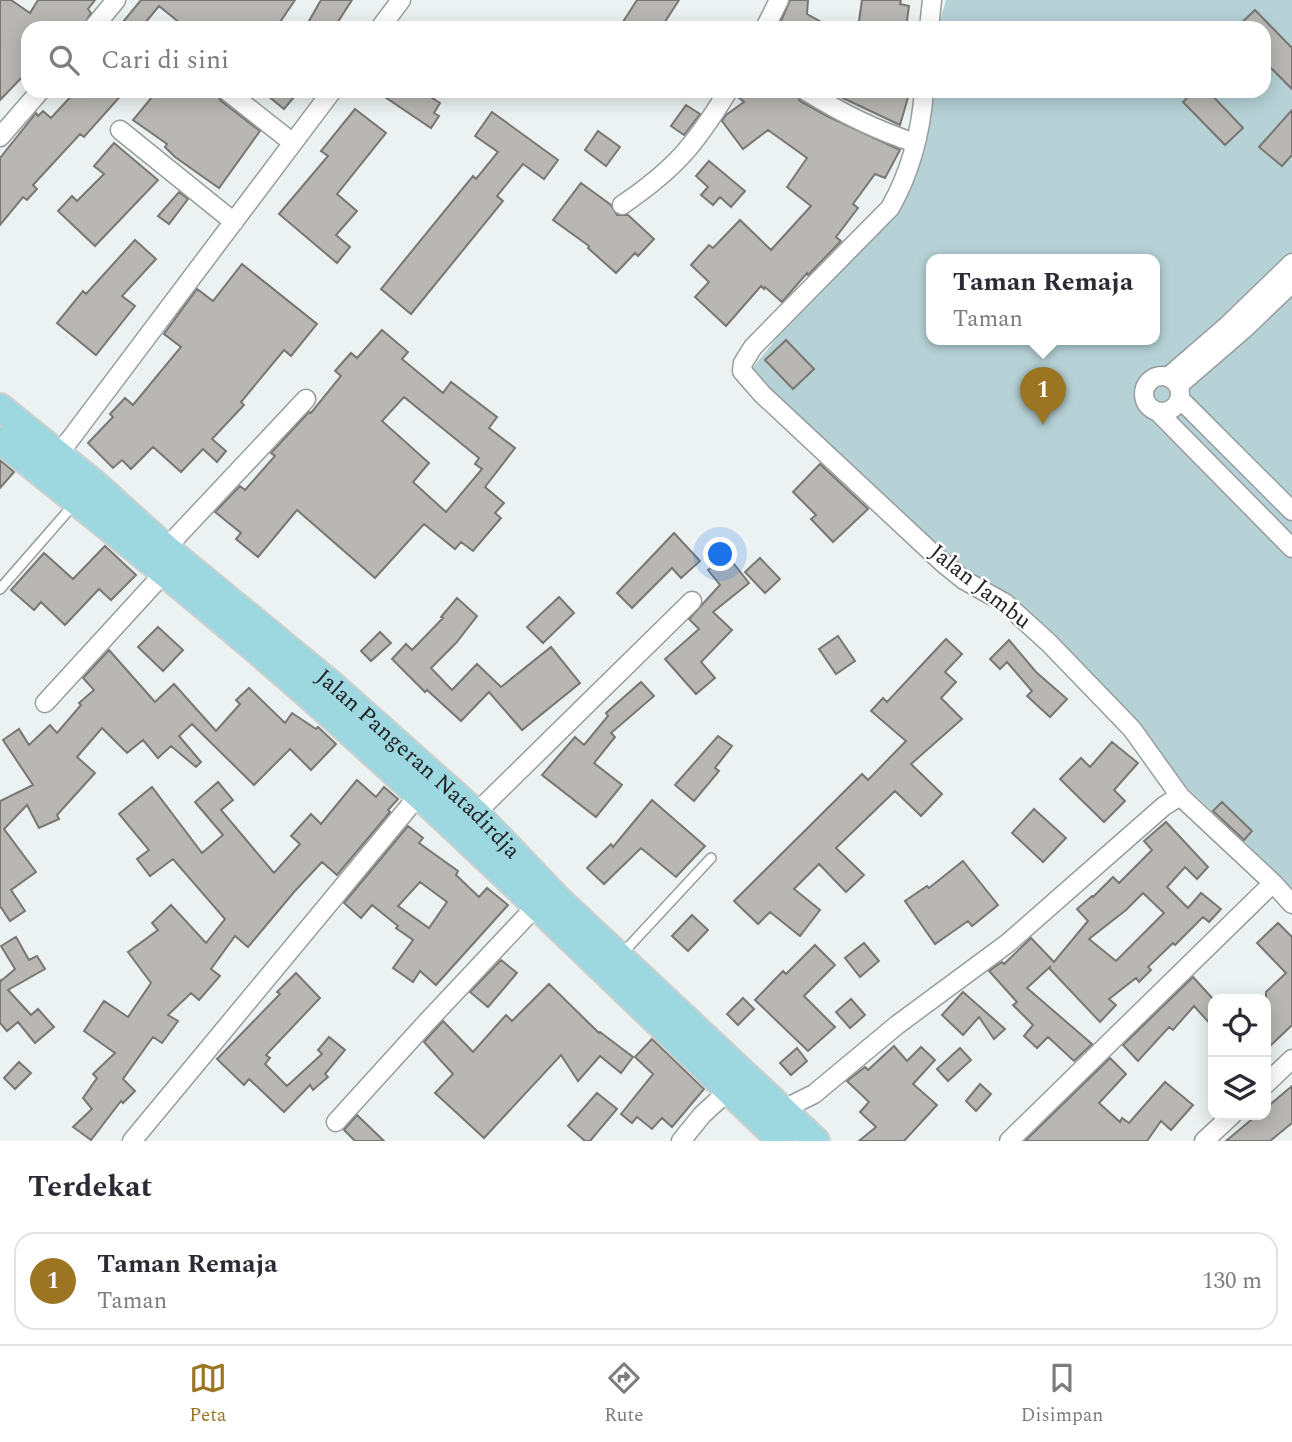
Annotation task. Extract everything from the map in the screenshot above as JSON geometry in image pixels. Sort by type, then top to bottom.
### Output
[{"type":"main road","name":"Jalan Pangeran Natadirdja","points":[[0,407],[59,454],[165,560],[326,711],[427,787],[476,813],[558,899],[816,1141]]},
{"type":"main road","name":"Jalan Pangeran Natadirdja","points":[[0,440],[76,501],[165,560]]},
{"type":"main road","name":"Jalan Pangeran Natadirdja","points":[[427,787],[536,906],[780,1141]]},
{"type":"street","points":[[99,21],[117,0]]},
{"type":"street","points":[[385,21],[401,0]]},
{"type":"street","points":[[768,21],[779,0]]},
{"type":"street","points":[[930,21],[932,0]]},
{"type":"street","points":[[0,137],[34,98]]},
{"type":"street","points":[[236,98],[293,143]]},
{"type":"street","points":[[59,454],[327,98]]},
{"type":"street","points":[[622,205],[651,185],[684,155],[724,98]]},
{"type":"street","points":[[818,98],[879,131],[915,143],[923,98]]},
{"type":"street","points":[[120,130],[234,222]]},
{"type":"street","name":"Jalan Jambu","points":[[915,143],[899,193],[890,208],[753,347],[743,363],[742,371],[762,394],[943,563],[964,580],[1005,603],[1049,643],[1132,729],[1180,796],[1292,904]]},
{"type":"street","points":[[1292,263],[1228,325],[1175,387],[1172,409],[1165,412],[1150,408],[1146,402],[1145,388],[1154,378],[1175,387],[1292,511]]},
{"type":"street","points":[[1175,387],[1244,329],[1292,283]]},
{"type":"street","points":[[45,703],[165,560],[306,399]]},
{"type":"street","points":[[1157,411],[1292,548]]},
{"type":"street","points":[[476,813],[692,601]]},
{"type":"street","points":[[132,1141],[427,787]]},
{"type":"street","points":[[782,1110],[814,1094],[897,1026],[1008,943],[1164,806],[1180,796]]},
{"type":"street","points":[[1009,1141],[1273,883]]},
{"type":"street","points":[[336,1122],[536,906]]},
{"type":"street","points":[[1271,1079],[1292,1059]]},
{"type":"street","points":[[681,1141],[702,1115],[728,1091]]},
{"type":"street","points":[[1204,1141],[1227,1120]]},
{"type":"lane","points":[[0,589],[76,501]]},
{"type":"lane","points":[[619,957],[711,858]]},
{"type":"shaded area","points":[[946,0],[1292,0],[1292,894],[1247,844],[1177,778],[1027,626],[953,559],[840,480],[750,371],[894,193],[919,98],[1271,98],[1271,21],[940,21]]},
{"type":"building","points":[[0,0],[11,0],[30,13],[38,0],[95,0],[88,9],[91,13],[86,21],[21,21],[21,78],[0,100]]},
{"type":"building","points":[[141,0],[295,0],[281,21],[177,21],[159,6],[147,21],[124,21]]},
{"type":"building","points":[[321,0],[352,0],[338,21],[309,21]]},
{"type":"building","points":[[637,0],[679,0],[666,21],[624,21]]},
{"type":"building","points":[[790,0],[808,0],[807,14],[820,21],[781,21]]},
{"type":"building","points":[[862,0],[901,0],[900,4],[909,6],[907,21],[859,21]]},
{"type":"building","points":[[1255,10],[1266,21],[1243,21]]},
{"type":"building","points":[[1271,26],[1292,48],[1292,89],[1271,68]]},
{"type":"building","points":[[69,98],[119,98],[84,137],[80,134],[33,185],[37,189],[27,200],[23,197],[0,225],[0,158],[36,113],[38,116],[43,111],[51,118]]},
{"type":"building","points":[[151,98],[219,98],[260,131],[219,188],[175,157],[165,147],[167,144],[133,120]]},
{"type":"building","points":[[271,98],[293,98],[284,109]]},
{"type":"building","points":[[386,98],[432,98],[440,103],[434,113],[439,116],[431,128]]},
{"type":"building","points":[[739,98],[798,98],[827,116],[900,150],[885,178],[875,174],[853,204],[858,208],[836,237],[841,241],[808,275],[807,273],[782,302],[761,286],[726,326],[695,297],[709,282],[691,265],[709,245],[713,248],[740,220],[771,250],[811,206],[787,187],[807,158],[768,130],[743,149],[722,121],[744,102]]},
{"type":"building","points":[[843,98],[908,98],[900,125]]},
{"type":"building","points":[[1187,98],[1215,98],[1243,128],[1225,145],[1183,102]]},
{"type":"building","points":[[686,105],[700,114],[684,135],[671,126]]},
{"type":"building","points":[[355,109],[386,133],[337,194],[357,211],[336,235],[350,247],[337,263],[279,214],[328,156],[321,151]]},
{"type":"building","points":[[1292,110],[1292,155],[1282,166],[1259,147]]},
{"type":"building","points":[[492,112],[558,160],[544,179],[523,164],[497,196],[503,201],[411,314],[381,289],[473,176],[476,179],[498,152],[475,136]]},
{"type":"building","points":[[598,131],[620,147],[606,166],[585,150]]},
{"type":"building","points":[[114,143],[158,180],[95,246],[58,211],[72,196],[77,201],[104,174],[94,166]]},
{"type":"building","points":[[709,161],[745,191],[731,207],[720,197],[713,205],[701,195],[708,187],[696,176]]},
{"type":"building","points":[[581,183],[611,205],[617,215],[628,215],[654,239],[638,256],[635,253],[616,273],[588,248],[589,246],[553,220]]},
{"type":"building","points":[[179,192],[188,199],[169,224],[158,216]]},
{"type":"building","points":[[135,240],[156,259],[122,296],[135,306],[96,355],[57,323],[83,291],[86,294]]},
{"type":"building","points":[[242,264],[317,324],[291,356],[284,350],[241,402],[244,405],[212,439],[226,451],[217,462],[203,449],[181,472],[153,447],[131,469],[122,460],[113,468],[88,443],[113,417],[110,414],[125,398],[133,405],[181,347],[164,334],[197,289],[213,301]]},
{"type":"building","points":[[382,330],[408,352],[402,359],[443,393],[451,382],[497,417],[489,428],[515,448],[485,487],[504,503],[495,513],[501,518],[473,551],[461,542],[455,549],[424,524],[375,578],[297,510],[258,557],[236,539],[241,533],[215,512],[240,486],[245,490],[275,456],[271,453],[309,412],[311,413],[341,376],[335,371],[351,353],[357,358]],"holes":[[[404,397],[479,458],[475,464],[482,469],[446,512],[413,482],[429,463],[382,421]]]},
{"type":"building","points":[[786,340],[814,369],[793,389],[765,360]]},
{"type":"building","points":[[0,460],[14,472],[0,488]]},
{"type":"building","points":[[820,464],[868,509],[833,542],[811,519],[816,515],[793,492]]},
{"type":"building","points":[[674,533],[700,561],[681,578],[672,568],[632,608],[617,593]]},
{"type":"building","points":[[105,546],[136,575],[111,600],[99,589],[65,625],[41,602],[34,610],[11,590],[44,553],[73,579]]},
{"type":"building","points":[[727,555],[749,583],[713,612],[732,630],[701,662],[715,678],[696,694],[665,659],[699,629],[689,619],[720,585],[708,570]]},
{"type":"building","points":[[760,558],[780,579],[765,593],[745,572]]},
{"type":"building","points":[[559,597],[574,613],[543,643],[527,627]]},
{"type":"building","points":[[457,598],[477,616],[456,643],[431,668],[452,690],[477,664],[501,687],[551,647],[580,683],[522,730],[489,692],[461,721],[427,690],[425,692],[392,659],[406,644],[412,650],[443,618],[441,617]]},
{"type":"building","points":[[158,627],[183,650],[163,671],[138,647]]},
{"type":"building","points":[[380,632],[391,643],[371,661],[361,651]]},
{"type":"building","points":[[838,636],[855,661],[836,674],[819,649]]},
{"type":"building","points":[[946,639],[962,654],[945,672],[956,682],[941,698],[962,719],[911,764],[942,794],[921,816],[895,791],[836,848],[864,875],[846,892],[819,864],[794,889],[820,910],[800,936],[770,912],[758,924],[734,901],[862,774],[868,780],[906,741],[871,711],[883,698],[887,702]]},
{"type":"building","points":[[1009,640],[1036,672],[1067,699],[1050,717],[1027,696],[1032,691],[1007,662],[1000,669],[990,659]]},
{"type":"building","points":[[109,650],[155,702],[174,684],[216,731],[240,704],[236,700],[249,688],[285,723],[292,713],[316,729],[318,727],[336,744],[311,770],[290,749],[254,785],[192,724],[179,736],[201,762],[196,767],[171,746],[158,758],[143,740],[127,753],[102,728],[77,757],[95,773],[57,815],[59,819],[39,828],[27,805],[4,829],[36,872],[11,890],[25,911],[10,921],[0,906],[0,801],[33,785],[3,740],[19,729],[29,745],[50,725],[57,733],[81,705],[79,703],[94,690],[83,678]]},
{"type":"building","points":[[641,682],[654,696],[611,733],[615,737],[594,763],[622,785],[596,817],[542,775],[575,737],[584,745],[608,716],[606,713]]},
{"type":"building","points":[[718,736],[732,746],[715,768],[719,771],[694,801],[675,785]]},
{"type":"building","points":[[1112,742],[1138,763],[1114,790],[1125,801],[1104,822],[1060,779],[1081,758],[1090,767]]},
{"type":"building","points":[[357,780],[376,797],[384,787],[398,799],[388,810],[390,812],[337,875],[322,862],[248,947],[235,936],[211,969],[220,976],[199,1000],[191,993],[168,1015],[178,1021],[162,1043],[153,1037],[123,1079],[135,1091],[123,1103],[121,1101],[91,1140],[73,1127],[92,1109],[83,1098],[97,1078],[93,1074],[115,1053],[84,1031],[104,1001],[128,1017],[151,983],[128,952],[158,930],[152,923],[171,905],[206,943],[225,919],[173,859],[150,876],[137,859],[149,850],[119,814],[152,787],[202,853],[223,835],[195,802],[218,782],[233,800],[221,810],[274,873],[300,844],[291,836],[311,814],[321,824]]},
{"type":"building","points":[[652,800],[705,846],[676,877],[641,848],[604,884],[587,868],[611,844],[613,847]]},
{"type":"building","points":[[1222,802],[1252,831],[1244,840],[1213,811]]},
{"type":"building","points":[[1034,809],[1066,838],[1043,862],[1012,833]]},
{"type":"building","points":[[1166,822],[1208,867],[1197,879],[1185,867],[1167,887],[1188,908],[1201,893],[1221,909],[1209,922],[1203,917],[1175,945],[1173,943],[1148,967],[1151,970],[1139,982],[1136,978],[1109,999],[1116,1005],[1100,1022],[1049,968],[1051,966],[1027,988],[1092,1044],[1074,1061],[1048,1037],[1037,1048],[1024,1036],[1033,1025],[1013,1005],[1017,1002],[989,971],[1002,962],[1004,964],[1031,938],[1054,962],[1088,921],[1077,909],[1113,877],[1119,883],[1152,850],[1144,841]],"holes":[[[1143,893],[1164,913],[1116,961],[1089,939]]]},
{"type":"building","points":[[408,826],[423,838],[419,843],[458,871],[456,875],[479,897],[487,888],[508,905],[436,985],[420,971],[413,982],[393,968],[413,940],[396,928],[398,926],[372,905],[361,918],[344,903]],"holes":[[[420,882],[447,902],[429,928],[398,906]]]},
{"type":"building","points":[[963,861],[998,905],[972,926],[968,921],[935,944],[905,901],[927,886],[929,888]]},
{"type":"building","points":[[692,915],[708,930],[688,951],[672,936]]},
{"type":"building","points":[[1278,923],[1292,937],[1292,1025],[1271,1045],[1271,994],[1266,992],[1286,973],[1257,943]]},
{"type":"building","points":[[16,937],[29,960],[37,956],[45,969],[8,990],[31,1015],[38,1009],[54,1027],[35,1043],[18,1022],[7,1031],[0,1023],[0,980],[15,969],[1,946]]},
{"type":"building","points":[[864,943],[879,961],[860,977],[845,958]]},
{"type":"building","points":[[815,945],[835,965],[804,996],[835,1027],[808,1051],[755,1000],[783,971],[786,974]]},
{"type":"building","points":[[501,960],[517,973],[488,1007],[470,992]]},
{"type":"building","points":[[296,973],[320,998],[266,1055],[270,1058],[265,1064],[287,1086],[322,1054],[318,1050],[329,1037],[345,1050],[325,1074],[328,1077],[313,1090],[310,1085],[284,1112],[249,1079],[244,1085],[217,1059],[280,994],[277,992]]},
{"type":"building","points":[[1193,977],[1208,994],[1208,1021],[1194,1006],[1173,1030],[1169,1027],[1138,1061],[1123,1045]]},
{"type":"building","points":[[549,984],[599,1033],[633,1057],[621,1073],[600,1056],[578,1081],[561,1055],[484,1138],[435,1093],[453,1074],[424,1042],[443,1021],[473,1052],[506,1015],[512,1021]]},
{"type":"building","points":[[963,992],[1005,1029],[994,1039],[979,1017],[963,1035],[942,1015]]},
{"type":"building","points":[[743,998],[754,1009],[738,1025],[727,1014]]},
{"type":"building","points":[[851,999],[865,1015],[850,1028],[836,1012]]},
{"type":"building","points":[[652,1039],[704,1089],[672,1127],[662,1118],[652,1129],[637,1117],[632,1123],[621,1114],[653,1074],[635,1057]]},
{"type":"building","points":[[894,1046],[907,1061],[921,1047],[935,1060],[913,1084],[937,1105],[904,1141],[859,1141],[876,1127],[860,1112],[869,1102],[847,1081],[865,1067],[868,1070]]},
{"type":"building","points":[[797,1048],[807,1061],[791,1075],[780,1063]]},
{"type":"building","points":[[960,1048],[971,1060],[948,1081],[937,1069]]},
{"type":"building","points":[[1110,1058],[1126,1074],[1099,1103],[1120,1122],[1122,1118],[1129,1123],[1165,1082],[1193,1105],[1171,1130],[1161,1121],[1147,1141],[1025,1141]]},
{"type":"building","points":[[19,1062],[31,1073],[15,1089],[4,1078]]},
{"type":"building","points":[[980,1084],[991,1094],[976,1111],[966,1101]]},
{"type":"building","points":[[1292,1086],[1292,1123],[1270,1141],[1226,1141],[1251,1120],[1271,1120],[1271,1104]]},
{"type":"building","points":[[597,1093],[617,1109],[590,1141],[585,1141],[568,1126]]},
{"type":"building","points":[[357,1115],[384,1141],[355,1141],[344,1130]]},
{"type":"place","name":"Taman Remaja","points":[[1043,425]]}]
